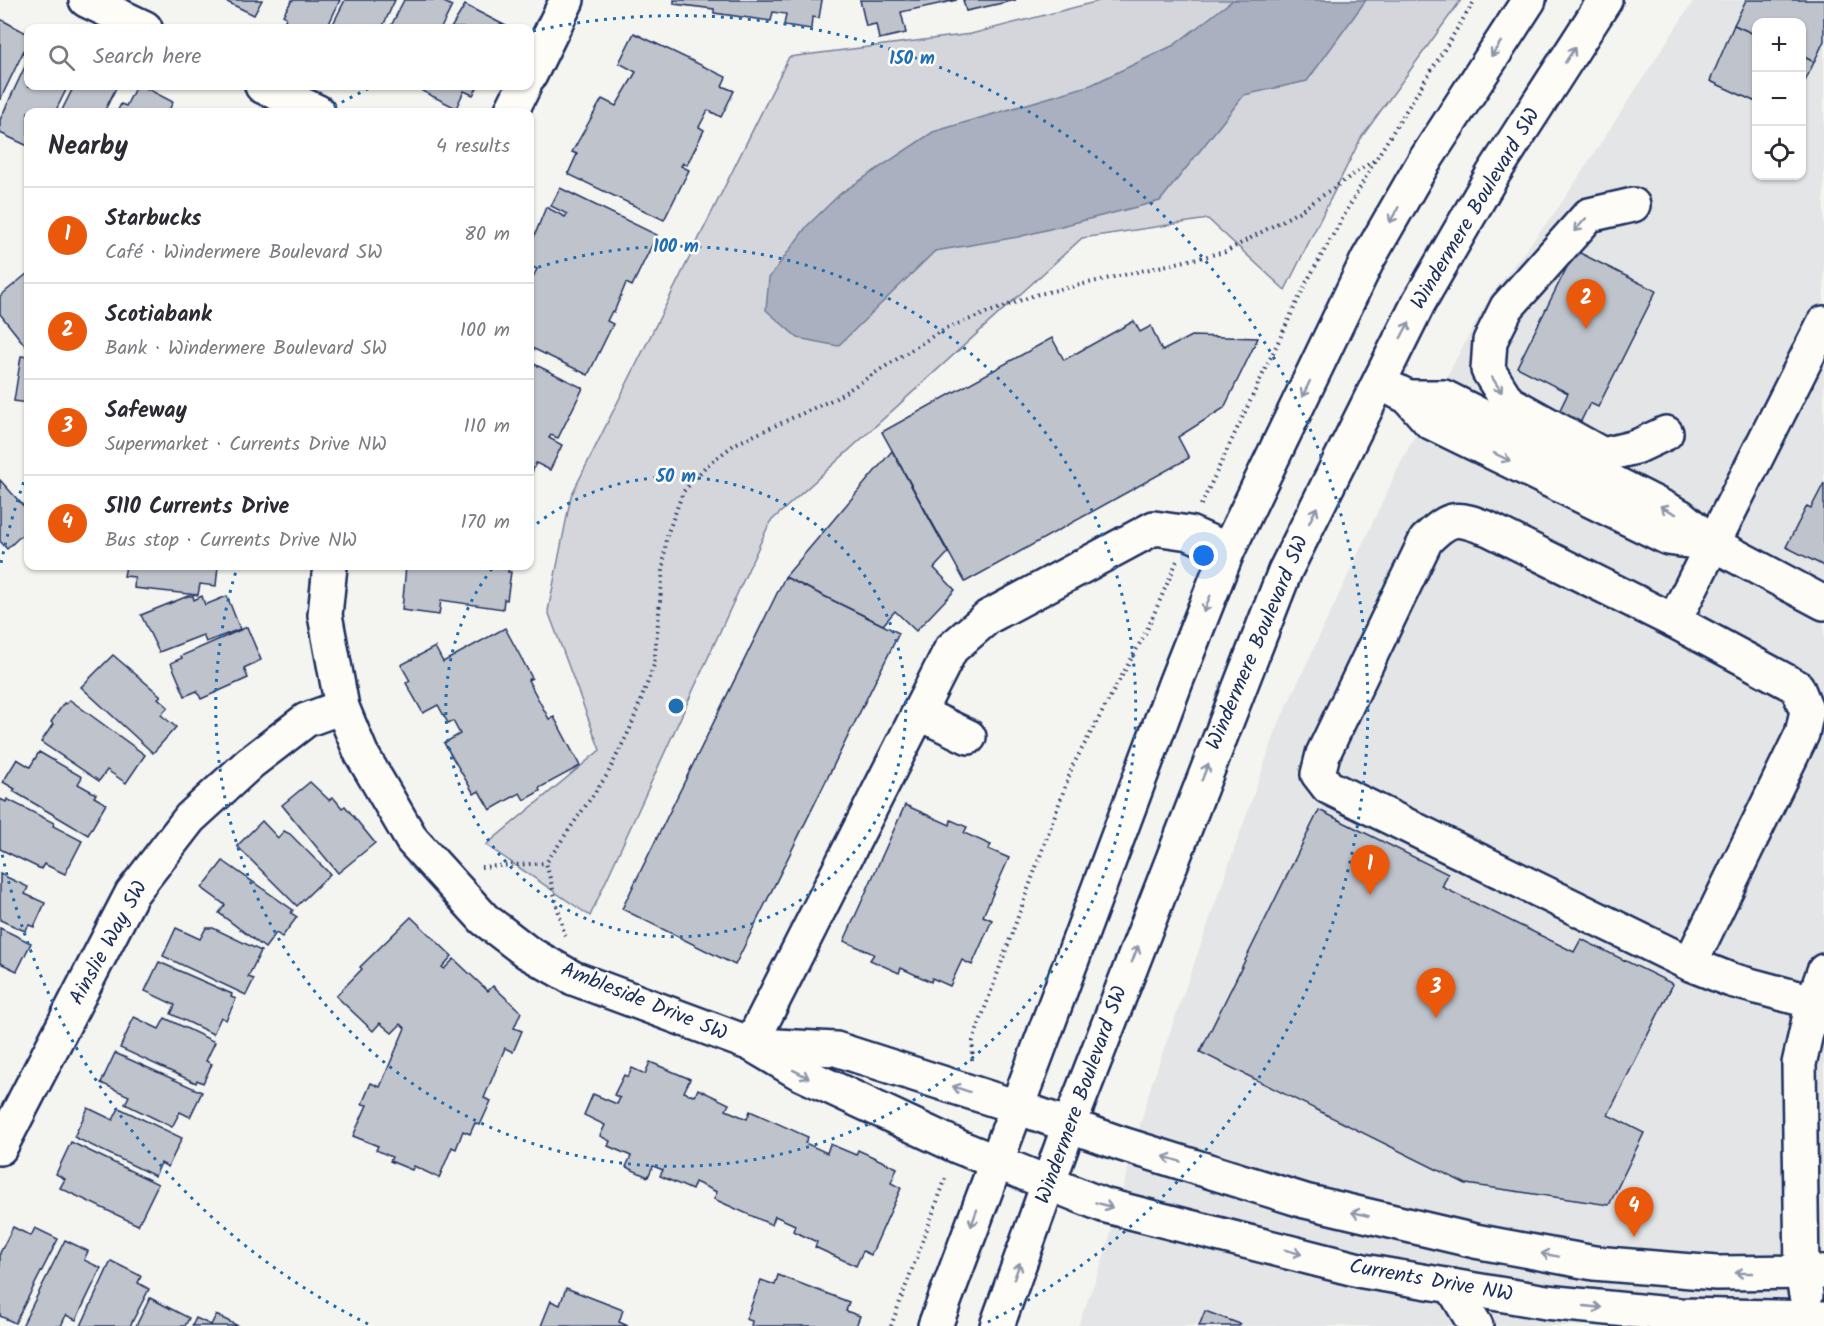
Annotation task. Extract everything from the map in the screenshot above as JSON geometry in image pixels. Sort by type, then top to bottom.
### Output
[{"type":"street","points":[[86,0],[137,24]]},
{"type":"street","points":[[534,67],[567,0]]},
{"type":"street","points":[[935,1326],[1228,550],[1368,259],[1422,165],[1528,0]]},
{"type":"street","name":"Windermere Boulevard SW","points":[[997,1326],[1069,1126],[1234,696],[1285,571],[1377,382],[1419,302],[1493,174],[1605,0]]},
{"type":"street","points":[[271,90],[309,108]]},
{"type":"street","points":[[513,108],[522,90]]},
{"type":"street","points":[[1633,205],[1589,215],[1515,298],[1490,340],[1488,370],[1508,402],[1602,455],[1636,447],[1666,433]]},
{"type":"street","points":[[1674,621],[1824,323]]},
{"type":"street","points":[[1377,382],[1408,398],[1430,422],[1668,538],[1714,545],[1824,603]]},
{"type":"street","points":[[1690,964],[1802,734],[1807,711],[1797,687],[1674,621],[1489,529],[1461,518],[1443,523],[1426,540],[1323,754],[1318,774],[1328,787],[1690,964],[1731,981],[1813,1002]]},
{"type":"street","points":[[751,1044],[951,649],[988,617],[1154,528],[1189,533],[1228,550]]},
{"type":"street","name":"Ambleside Drive SW","points":[[330,570],[325,615],[342,707],[361,753],[412,840],[484,919],[527,952],[573,978],[751,1044],[798,1072],[959,1147],[1048,1185]]},
{"type":"street","name":"Ainslie Way SW","points":[[0,1148],[132,892],[190,818],[250,763],[306,720],[342,707]]},
{"type":"street","points":[[919,713],[969,737]]},
{"type":"street","points":[[1814,1321],[1813,1272],[1799,1064],[1813,1002],[1824,971]]},
{"type":"street","name":"Ambleside Drive SW","points":[[751,1044],[836,1049],[1069,1126]]},
{"type":"street","points":[[1069,1126],[1305,1201],[1475,1242],[1594,1263],[1716,1273],[1813,1272]]},
{"type":"street","name":"Currents Drive NW","points":[[1048,1185],[1103,1205],[1363,1270],[1452,1286],[1546,1302],[1679,1315],[1814,1321]]},
{"type":"street","points":[[1452,1286],[1476,1326]]},
{"type":"path","points":[[554,967],[566,940],[546,863],[607,775],[630,729],[654,665],[666,538],[683,492],[705,467],[735,444],[836,398],[944,329],[1035,295],[1225,252],[1300,211],[1376,159]]},
{"type":"path","points":[[455,887],[479,867],[546,863]]},
{"type":"path","points":[[891,1326],[941,1189],[959,1147]]},
{"type":"shaded area","points":[[1103,0],[1461,0],[1361,138],[1285,290],[1208,219],[1082,238],[770,522],[590,916],[486,845],[600,750],[548,611],[571,496],[789,57],[971,34]]},
{"type":"shaded area","points":[[1694,0],[1824,0],[1824,1326],[1078,1326],[1104,1257],[1151,1086],[1278,725],[1400,464],[1490,296],[1559,207]]},
{"type":"water","points":[[1233,0],[1366,0],[1307,81],[1244,95],[1160,201],[1018,237],[935,251],[838,346],[798,338],[766,310],[769,278],[807,226],[841,193],[933,132],[1091,85],[1174,45]]},
{"type":"building","points":[[223,0],[262,0],[254,15]]},
{"type":"building","points":[[292,0],[340,0],[329,24],[288,24],[283,15]]},
{"type":"building","points":[[345,0],[395,0],[384,24],[333,24]]},
{"type":"building","points":[[404,0],[440,0],[452,6],[443,24],[392,24]]},
{"type":"building","points":[[674,0],[822,0],[819,18],[812,17],[811,29],[784,25],[786,14],[773,12],[771,21],[714,13],[714,9],[674,4]]},
{"type":"building","points":[[860,0],[957,0],[901,12],[906,33],[879,39],[876,24],[866,26]]},
{"type":"building","points":[[963,0],[1016,0],[966,11]]},
{"type":"building","points":[[1746,0],[1824,0],[1824,41],[1814,62],[1806,58],[1806,18],[1752,18],[1752,33],[1734,25]]},
{"type":"building","points":[[465,5],[502,24],[453,24]]},
{"type":"building","points":[[0,19],[24,32],[24,50],[0,100]]},
{"type":"building","points":[[1734,25],[1752,33],[1752,100],[1710,81]]},
{"type":"building","points":[[634,33],[726,77],[722,86],[734,91],[721,117],[708,110],[699,127],[704,130],[687,165],[683,163],[681,166],[689,170],[664,220],[568,174],[577,154],[572,152],[602,99],[616,106],[636,72],[619,63]]},
{"type":"building","points":[[1806,58],[1814,62],[1806,79]]},
{"type":"building","points":[[24,69],[24,90],[66,90],[57,108],[24,108],[24,144],[0,133],[0,120]]},
{"type":"building","points":[[72,90],[115,90],[106,108],[63,108]]},
{"type":"building","points":[[134,90],[150,90],[173,102],[170,108],[119,108],[121,104],[126,106]]},
{"type":"building","points":[[476,90],[473,95],[464,91],[456,108],[422,91]]},
{"type":"building","points":[[560,188],[657,235],[632,286],[626,283],[614,312],[612,311],[607,321],[613,324],[588,375],[534,349],[534,275],[537,269],[534,268],[534,237],[546,207],[565,217],[567,214],[551,206]]},
{"type":"building","points":[[1570,248],[1656,291],[1598,407],[1590,403],[1579,425],[1558,414],[1568,393],[1517,367],[1568,265],[1563,263]]},
{"type":"building","points":[[24,276],[24,344],[0,314],[0,296]]},
{"type":"building","points":[[1134,321],[1140,332],[1151,326],[1162,351],[1191,336],[1258,338],[1224,408],[1178,437],[1189,458],[965,582],[882,432],[1052,338],[1064,360]]},
{"type":"building","points":[[21,356],[24,356],[24,402],[14,401]]},
{"type":"building","points":[[534,364],[583,388],[558,438],[551,435],[549,438],[562,445],[550,470],[536,463],[534,468]]},
{"type":"building","points":[[892,451],[948,553],[934,568],[955,590],[916,631],[895,611],[883,625],[785,577]]},
{"type":"building","points":[[0,480],[24,507],[24,533],[7,549],[0,541]]},
{"type":"building","points":[[1824,483],[1824,566],[1786,547],[1807,506],[1811,508]]},
{"type":"building","points":[[125,570],[218,570],[216,586],[200,584],[198,595],[134,588],[135,577],[124,576]]},
{"type":"building","points":[[406,570],[508,570],[511,572],[507,600],[504,599],[503,609],[441,600],[439,615],[402,610]]},
{"type":"building","points":[[785,577],[899,633],[735,965],[622,909]]},
{"type":"building","points":[[193,596],[194,600],[202,596],[205,605],[227,596],[240,629],[206,642],[203,635],[159,652],[141,615]]},
{"type":"building","points":[[247,627],[261,660],[244,668],[248,678],[201,699],[197,691],[185,696],[171,663],[182,658],[181,656]]},
{"type":"building","points":[[505,628],[532,678],[528,680],[549,719],[554,717],[580,766],[539,788],[540,791],[524,800],[520,793],[490,810],[479,791],[474,794],[444,743],[460,734],[453,721],[448,723],[438,705],[423,713],[406,683],[410,681],[401,665],[435,647],[443,662]]},
{"type":"building","points":[[113,655],[161,696],[158,698],[168,707],[161,715],[176,727],[153,753],[81,687]]},
{"type":"building","points":[[70,700],[145,755],[126,783],[107,770],[99,781],[41,742],[64,703]]},
{"type":"building","points":[[39,752],[82,777],[78,784],[96,794],[94,797],[106,804],[88,835],[13,791],[15,789],[3,782],[17,759],[30,767]]},
{"type":"building","points":[[310,782],[329,800],[333,797],[342,808],[345,806],[375,843],[338,873],[282,805]]},
{"type":"building","points":[[0,799],[6,802],[7,799],[54,823],[53,826],[82,841],[65,874],[44,864],[41,869],[0,849]]},
{"type":"building","points":[[905,805],[950,825],[951,820],[967,827],[964,833],[991,845],[988,849],[1009,858],[983,916],[992,920],[972,965],[962,960],[950,986],[932,978],[931,982],[901,968],[899,973],[870,960],[874,954],[844,941]]},
{"type":"building","points":[[1319,810],[1448,874],[1442,887],[1574,952],[1581,939],[1673,984],[1608,1115],[1644,1133],[1609,1205],[1466,1184],[1200,1052]]},
{"type":"building","points":[[262,821],[278,838],[284,831],[290,834],[330,874],[297,906],[237,846]]},
{"type":"building","points":[[223,861],[293,910],[291,913],[297,917],[282,937],[276,933],[265,948],[219,913],[225,905],[202,888]]},
{"type":"building","points":[[0,874],[28,887],[25,894],[45,903],[34,927],[29,925],[25,931],[0,920]]},
{"type":"building","points":[[411,917],[452,956],[442,967],[444,969],[454,959],[488,991],[493,986],[521,1012],[514,1028],[522,1031],[513,1052],[505,1048],[484,1098],[491,1101],[480,1125],[475,1123],[470,1134],[463,1131],[456,1149],[452,1147],[439,1178],[414,1166],[412,1170],[390,1161],[392,1157],[376,1150],[378,1146],[353,1136],[367,1105],[362,1104],[371,1083],[380,1087],[405,1028],[401,1024],[392,1033],[380,1023],[373,1031],[336,996],[362,969],[360,967]]},
{"type":"building","points":[[0,928],[31,943],[17,971],[0,963]]},
{"type":"building","points":[[176,928],[200,939],[206,928],[213,928],[261,951],[248,977],[254,979],[246,995],[163,956]]},
{"type":"building","points":[[159,962],[232,994],[231,997],[236,999],[226,1020],[221,1017],[213,1034],[171,1014],[175,1005],[145,991]]},
{"type":"building","points":[[134,1017],[159,1029],[165,1018],[215,1042],[206,1061],[212,1064],[203,1083],[197,1080],[196,1083],[120,1048]]},
{"type":"building","points":[[115,1053],[202,1092],[190,1117],[180,1112],[172,1127],[125,1104],[129,1096],[101,1083]]},
{"type":"building","points":[[650,1062],[690,1079],[684,1092],[695,1096],[698,1089],[729,1104],[726,1110],[747,1119],[750,1111],[808,1137],[805,1143],[827,1153],[830,1144],[856,1155],[858,1150],[897,1168],[891,1183],[901,1188],[871,1255],[863,1251],[856,1266],[815,1247],[817,1242],[793,1231],[795,1225],[775,1216],[772,1225],[714,1199],[717,1192],[695,1182],[692,1190],[660,1176],[663,1170],[653,1166],[648,1177],[626,1167],[631,1156],[608,1146],[610,1141],[600,1136],[605,1125],[584,1115],[593,1094],[617,1104],[620,1098],[614,1095],[624,1075],[628,1077],[632,1068],[645,1074]]},
{"type":"building","points":[[88,1108],[113,1120],[119,1108],[182,1138],[168,1167],[161,1163],[155,1176],[74,1137]]},
{"type":"building","points":[[71,1142],[158,1184],[138,1225],[60,1188],[65,1179],[56,1174]]},
{"type":"building","points":[[13,1227],[31,1236],[35,1228],[58,1239],[15,1323],[0,1316],[0,1253]]},
{"type":"building","points":[[65,1240],[88,1251],[84,1260],[101,1268],[76,1320],[66,1315],[61,1326],[22,1326]]},
{"type":"building","points":[[111,1261],[141,1276],[138,1283],[149,1289],[130,1326],[81,1326]]},
{"type":"building","points":[[778,1275],[849,1302],[846,1311],[860,1316],[856,1326],[751,1326],[752,1321],[746,1319],[761,1280],[775,1285]]},
{"type":"building","points":[[566,1288],[623,1310],[619,1322],[628,1326],[541,1326],[551,1301],[560,1305]]},
{"type":"building","points":[[150,1298],[189,1318],[185,1326],[136,1326]]},
{"type":"building","points":[[1205,1311],[1240,1324],[1239,1326],[1199,1326]]},
{"type":"building","points":[[216,1315],[238,1326],[192,1326],[196,1318],[211,1325]]},
{"type":"place","name":"Scotiabank","points":[[1586,329]]},
{"type":"place","name":"Starbucks","points":[[1370,895]]},
{"type":"place","name":"Safeway","points":[[1436,1018]]},
{"type":"place","name":"5110 Currents Drive","points":[[1634,1237]]}]
